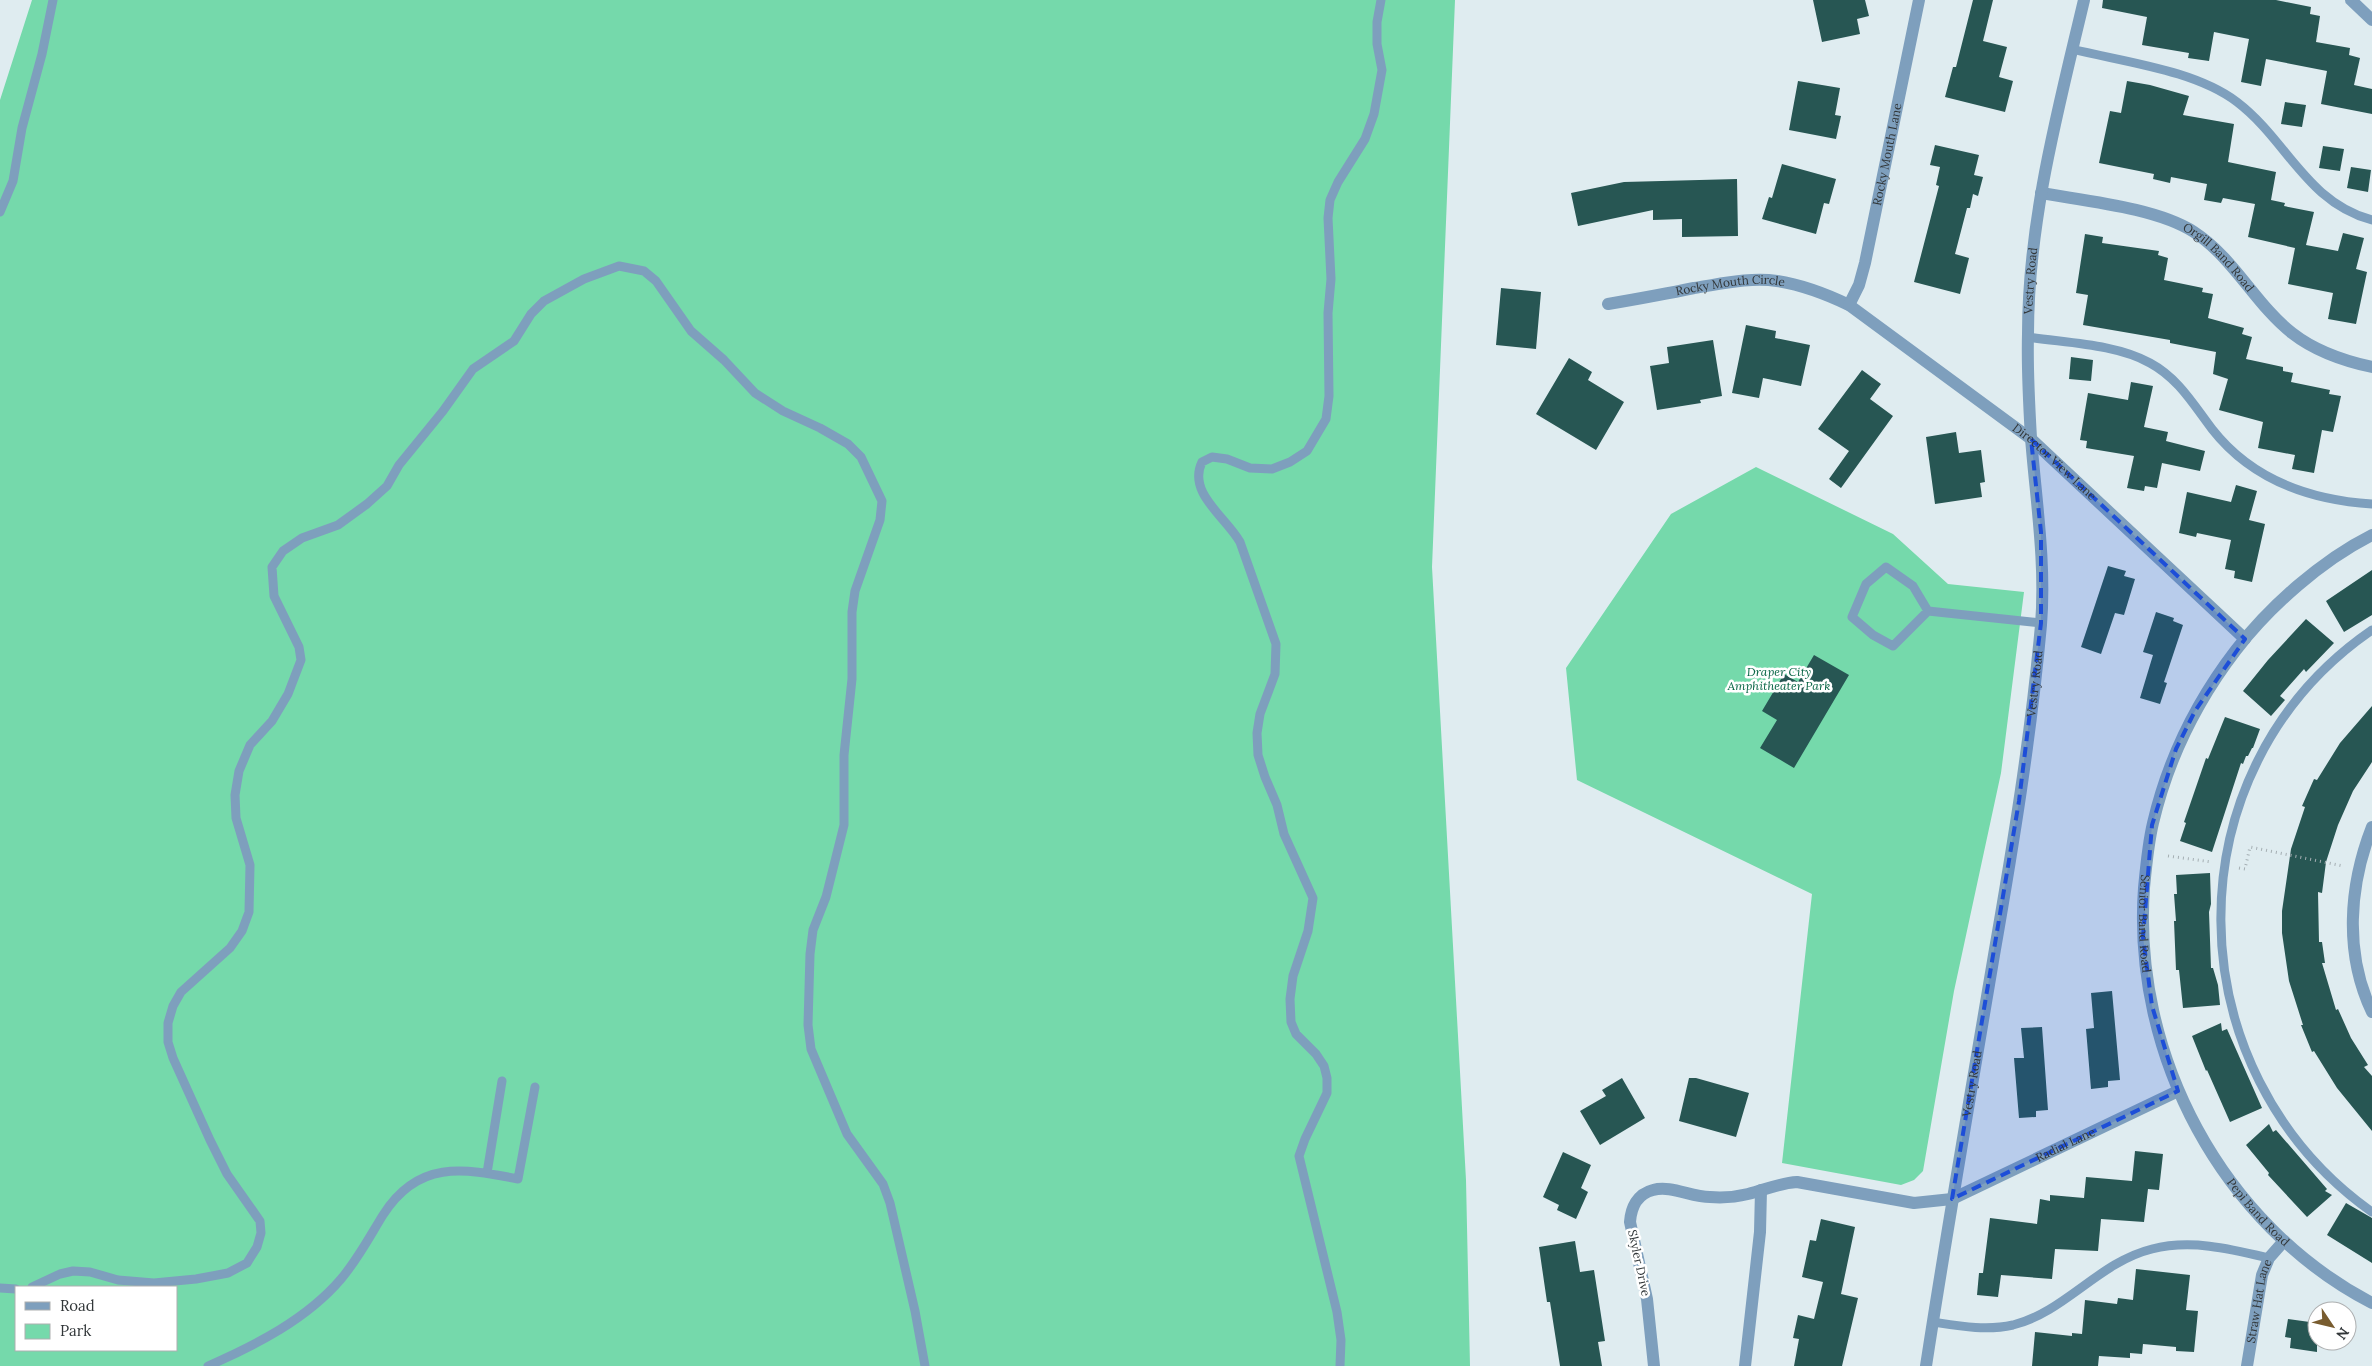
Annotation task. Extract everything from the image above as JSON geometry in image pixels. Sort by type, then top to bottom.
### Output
[{"type":"street","name":"Rocky Mouth Lane","points":[[1849,305],[1859,285],[1865,263],[1919,0]]},
{"type":"street","name":"Vestry Road","points":[[1926,1366],[1952,1199],[2017,818],[2041,623],[2041,532],[2031,438],[2028,299],[2040,192],[2084,0]]},
{"type":"street","points":[[2351,0],[2372,20]]},
{"type":"street","name":"Orgill Band Road","points":[[2040,192],[2154,215],[2175,222],[2195,233],[2223,256],[2292,332],[2327,354],[2372,367]]},
{"type":"street","name":"Rocky Mouth Circle","points":[[1608,304],[1728,282],[1752,280],[1776,281],[1800,286],[1824,293],[1849,305]]},
{"type":"street","name":"Director View Lane","points":[[1849,305],[2031,438],[2245,639]]},
{"type":"street","name":"Senior Band Road","points":[[2178,1091],[2159,1038],[2146,973],[2143,937],[2146,863],[2152,825],[2162,787],[2176,749],[2195,711],[2214,681],[2245,639],[2290,593],[2338,556],[2372,535]]},
{"type":"street","points":[[2372,827],[2358,870],[2354,893],[2353,941],[2357,964],[2372,1012]]},
{"type":"street","name":"Radial Lane","points":[[1952,1199],[2178,1091]]},
{"type":"street","name":"Pepi Band Road","points":[[2178,1091],[2213,1157],[2240,1194],[2284,1241],[2339,1283],[2372,1303]]},
{"type":"street","name":"Skyler Drive","points":[[1654,1366],[1647,1300],[1630,1222],[1631,1212],[1635,1203],[1640,1197],[1653,1189],[1708,1197],[1736,1196],[1785,1182],[1797,1182],[1914,1203],[1952,1199]]},
{"type":"street","points":[[1745,1366],[1760,1232],[1761,1190]]},
{"type":"street","name":"Straw Hat Lane","points":[[2247,1366],[2258,1292],[2269,1258],[2284,1241]]},
{"type":"lane","points":[[0,212],[13,181],[22,128],[40,63],[53,0]]},
{"type":"lane","points":[[1340,1366],[1341,1340],[1337,1312],[1304,1185],[1300,1156],[1305,1139],[1324,1100],[1327,1078],[1324,1066],[1316,1054],[1296,1034],[1291,1022],[1290,999],[1293,976],[1308,931],[1313,898],[1284,834],[1278,804],[1265,777],[1258,755],[1260,714],[1276,674],[1276,644],[1240,542],[1232,528],[1207,500],[1198,484],[1198,472],[1202,462],[1212,458],[1226,459],[1250,468],[1272,469],[1290,462],[1307,451],[1326,420],[1329,396],[1328,313],[1331,279],[1328,218],[1330,200],[1338,182],[1366,139],[1374,114],[1382,70],[1377,44],[1377,22],[1381,0]]},
{"type":"lane","points":[[2072,49],[2188,77],[2223,92],[2253,116],[2306,178],[2331,202],[2372,220]]},
{"type":"lane","points":[[34,1286],[60,1274],[74,1271],[90,1272],[118,1280],[154,1284],[196,1279],[234,1270],[247,1263],[257,1247],[261,1233],[260,1221],[227,1174],[210,1140],[173,1058],[168,1042],[168,1024],[173,1006],[181,992],[230,948],[242,931],[249,912],[250,865],[236,818],[235,796],[238,771],[250,745],[272,721],[288,694],[300,660],[298,647],[274,596],[272,567],[283,551],[302,538],[338,525],[367,504],[387,486],[399,465],[443,411],[473,369],[514,341],[531,314],[544,301],[584,278],[619,266],[644,271],[656,281],[691,331],[724,360],[756,393],[783,411],[820,428],[848,444],[861,456],[882,501],[880,520],[855,591],[852,612],[852,679],[844,755],[844,825],[826,897],[814,930],[810,954],[808,1025],[811,1049],[846,1134],[883,1184],[890,1203],[916,1311],[924,1366]]},
{"type":"lane","points":[[2028,338],[2112,350],[2150,362],[2180,386],[2220,439],[2257,470],[2281,484],[2306,494],[2347,502],[2372,504]]},
{"type":"lane","points":[[1886,566],[1912,586],[1928,611],[1894,646],[1873,635],[1852,617],[1866,584],[1886,566]]},
{"type":"lane","points":[[1928,611],[2041,623]]},
{"type":"lane","points":[[2372,630],[2321,673],[2281,722],[2264,750],[2242,800],[2232,832],[2224,874],[2221,907],[2221,941],[2229,999],[2240,1039],[2253,1071],[2287,1128],[2308,1155],[2331,1179],[2372,1212]]},
{"type":"lane","points":[[487,1173],[502,1081]]},
{"type":"lane","points":[[208,1366],[240,1352],[292,1321],[318,1302],[341,1279],[384,1213],[403,1191],[424,1176],[449,1170],[487,1173],[518,1179],[535,1087]]},
{"type":"lane","points":[[1933,1322],[1980,1328],[2004,1326],[2028,1320],[2043,1313],[2120,1260],[2153,1248],[2171,1245],[2206,1246],[2269,1258]]},
{"type":"lane","points":[[0,1288],[15,1289]]},
{"type":"path","points":[[2237,868],[2245,869],[2250,847],[2344,866]]},
{"type":"path","points":[[2168,856],[2212,862]]},
{"type":"highlighted area","points":[[2031,439],[2245,639],[2195,711],[2176,749],[2152,825],[2143,937],[2152,1006],[2178,1091],[1952,1199],[2019,801],[2041,623],[2041,532]]},
{"type":"green space","points":[[32,0],[1455,0],[1432,567],[1466,1180],[1470,1366],[0,1366],[0,100]]},
{"type":"green space","name":"Draper City Amphitheater Park","points":[[1756,467],[1893,534],[1948,584],[2024,592],[2001,773],[1954,991],[1923,1171],[1914,1180],[1901,1185],[1782,1163],[1812,894],[1577,780],[1566,668],[1671,514]]},
{"type":"building","points":[[1813,0],[1865,0],[1869,16],[1857,19],[1860,34],[1822,42]]},
{"type":"building","points":[[1973,0],[1993,0],[1983,41],[2007,47],[1999,77],[2013,81],[2005,112],[1945,97],[1953,67],[1956,67]]},
{"type":"building","points":[[2103,0],[2276,0],[2311,7],[2310,14],[2320,16],[2316,42],[2350,48],[2349,55],[2360,58],[2354,85],[2372,89],[2372,114],[2321,104],[2327,71],[2266,59],[2261,86],[2241,82],[2249,39],[2214,32],[2209,61],[2188,58],[2189,53],[2142,45],[2147,17],[2102,8]]},
{"type":"building","points":[[1798,81],[1840,88],[1835,115],[1841,116],[1836,139],[1789,130]]},
{"type":"building","points":[[2127,81],[2150,85],[2189,96],[2183,115],[2234,124],[2228,162],[2276,172],[2271,200],[2285,203],[2284,206],[2314,212],[2306,245],[2338,251],[2343,233],[2364,238],[2356,269],[2367,272],[2356,324],[2328,319],[2333,293],[2288,284],[2295,248],[2248,237],[2255,204],[2223,198],[2221,203],[2204,200],[2207,184],[2171,177],[2170,183],[2153,179],[2154,174],[2099,163],[2110,111],[2121,113]]},
{"type":"building","points":[[2285,102],[2306,105],[2302,127],[2281,124]]},
{"type":"building","points":[[1935,145],[1979,155],[1974,175],[1983,177],[1978,196],[1973,194],[1970,208],[1967,208],[1955,254],[1969,258],[1960,294],[1914,282],[1939,186],[1936,185],[1940,167],[1930,165]]},
{"type":"building","points":[[2323,146],[2344,149],[2340,171],[2319,168]]},
{"type":"building","points":[[1782,164],[1836,179],[1829,204],[1824,203],[1816,234],[1762,219],[1769,197],[1772,198]]},
{"type":"building","points":[[2351,167],[2371,170],[2368,192],[2347,188]]},
{"type":"building","points":[[1737,179],[1738,236],[1682,237],[1682,219],[1653,220],[1653,210],[1578,226],[1571,193],[1624,182]]},
{"type":"building","points":[[2085,234],[2103,237],[2102,243],[2159,251],[2158,255],[2168,258],[2164,280],[2203,288],[2202,292],[2213,294],[2208,318],[2244,328],[2242,334],[2252,337],[2246,359],[2283,367],[2283,371],[2293,373],[2291,382],[2330,390],[2329,394],[2341,396],[2333,432],[2322,430],[2314,473],[2292,469],[2295,455],[2258,448],[2263,422],[2219,410],[2228,379],[2213,374],[2216,352],[2170,343],[2170,340],[2083,325],[2088,295],[2076,293]]},
{"type":"building","points":[[1501,288],[1541,292],[1536,349],[1496,345]]},
{"type":"building","points":[[1746,325],[1776,331],[1775,338],[1810,345],[1801,386],[1763,378],[1759,398],[1732,393]]},
{"type":"building","points":[[1713,340],[1722,396],[1700,400],[1701,403],[1657,410],[1650,366],[1669,363],[1667,347]]},
{"type":"building","points":[[2071,357],[2093,360],[2091,381],[2069,379]]},
{"type":"building","points":[[1569,358],[1592,372],[1588,380],[1624,402],[1596,450],[1536,414]]},
{"type":"building","points":[[1862,370],[1881,384],[1870,399],[1893,416],[1841,488],[1829,479],[1849,451],[1818,429]]},
{"type":"building","points":[[2131,382],[2153,386],[2144,427],[2168,432],[2166,441],[2205,451],[2200,471],[2162,463],[2157,488],[2145,486],[2144,491],[2127,488],[2134,456],[2086,448],[2087,441],[2080,440],[2088,393],[2128,400]]},
{"type":"building","points":[[1956,432],[1959,453],[1981,450],[1985,482],[1980,483],[1982,497],[1935,504],[1926,437]]},
{"type":"building","points":[[2236,485],[2257,491],[2249,520],[2265,524],[2252,582],[2234,578],[2235,571],[2225,569],[2231,540],[2197,533],[2196,537],[2179,533],[2187,492],[2231,502]]},
{"type":"building","points":[[2108,566],[2126,571],[2124,576],[2135,579],[2124,615],[2115,613],[2101,654],[2081,647]]},
{"type":"building","points":[[2372,570],[2372,615],[2344,632],[2326,601]]},
{"type":"building","points":[[2156,612],[2174,618],[2173,621],[2183,625],[2164,682],[2167,683],[2160,704],[2140,698],[2153,655],[2143,652]]},
{"type":"building","points":[[2306,619],[2334,643],[2306,672],[2304,669],[2280,696],[2285,700],[2271,716],[2243,691],[2268,660]]},
{"type":"building","points":[[1814,655],[1849,675],[1794,768],[1760,748],[1777,720],[1762,711],[1784,674],[1798,682]]},
{"type":"building","points":[[2372,706],[2372,762],[2353,791],[2338,825],[2326,862],[2322,893],[2318,892],[2319,942],[2322,942],[2325,963],[2322,963],[2336,1010],[2338,1009],[2351,1038],[2368,1065],[2364,1067],[2372,1076],[2372,1131],[2337,1088],[2314,1051],[2312,1052],[2301,1025],[2303,1025],[2289,981],[2282,933],[2282,911],[2291,849],[2305,807],[2302,806],[2314,779],[2317,780],[2340,743]]},
{"type":"building","points":[[2225,717],[2260,729],[2253,748],[2248,756],[2246,756],[2243,764],[2241,763],[2212,852],[2180,841],[2186,823],[2184,822],[2206,758],[2208,759]]},
{"type":"building","points":[[2210,873],[2211,968],[2213,968],[2218,985],[2220,1005],[2183,1008],[2179,970],[2176,970],[2174,894],[2177,894],[2176,875]]},
{"type":"building","points":[[2112,991],[2120,1080],[2108,1081],[2108,1087],[2091,1089],[2086,1029],[2094,1028],[2091,993]]},
{"type":"building","points":[[2221,1023],[2222,1031],[2227,1029],[2262,1108],[2230,1122],[2192,1036]]},
{"type":"building","points":[[2042,1027],[2048,1110],[2036,1111],[2036,1117],[2019,1118],[2014,1058],[2024,1058],[2021,1028]]},
{"type":"building","points":[[1622,1078],[1645,1118],[1600,1145],[1580,1111],[1606,1096],[1602,1090]]},
{"type":"building","points":[[1689,1078],[1696,1078],[1749,1093],[1736,1137],[1679,1121]]},
{"type":"building","points":[[2269,1124],[2273,1132],[2276,1130],[2327,1189],[2325,1191],[2332,1195],[2307,1217],[2268,1175],[2269,1173],[2246,1145]]},
{"type":"building","points":[[2135,1151],[2163,1154],[2159,1190],[2148,1189],[2144,1222],[2101,1219],[2098,1251],[2055,1249],[2052,1279],[2001,1275],[1998,1297],[1977,1295],[1979,1273],[1983,1273],[1990,1218],[2037,1224],[2040,1199],[2050,1201],[2050,1195],[2084,1198],[2086,1177],[2132,1181]]},
{"type":"building","points":[[1563,1152],[1591,1165],[1581,1188],[1588,1192],[1576,1219],[1557,1210],[1559,1205],[1543,1197]]},
{"type":"building","points":[[2346,1203],[2372,1218],[2372,1263],[2327,1235]]},
{"type":"building","points":[[1821,1219],[1855,1227],[1841,1294],[1858,1298],[1842,1366],[1794,1366],[1799,1339],[1793,1338],[1798,1315],[1814,1319],[1823,1282],[1802,1277],[1810,1240],[1816,1241]]},
{"type":"building","points":[[1575,1241],[1580,1272],[1594,1270],[1605,1341],[1598,1342],[1602,1366],[1560,1366],[1550,1302],[1547,1302],[1539,1247]]},
{"type":"building","points":[[2136,1269],[2190,1275],[2186,1310],[2198,1311],[2194,1352],[2176,1351],[2176,1347],[2143,1344],[2142,1354],[2130,1353],[2130,1358],[2099,1356],[2098,1366],[2032,1366],[2035,1332],[2072,1336],[2072,1333],[2082,1334],[2085,1300],[2117,1304],[2118,1298],[2133,1300]]},
{"type":"building","points":[[2288,1319],[2307,1322],[2307,1351],[2290,1348],[2291,1338],[2285,1337]]}]
